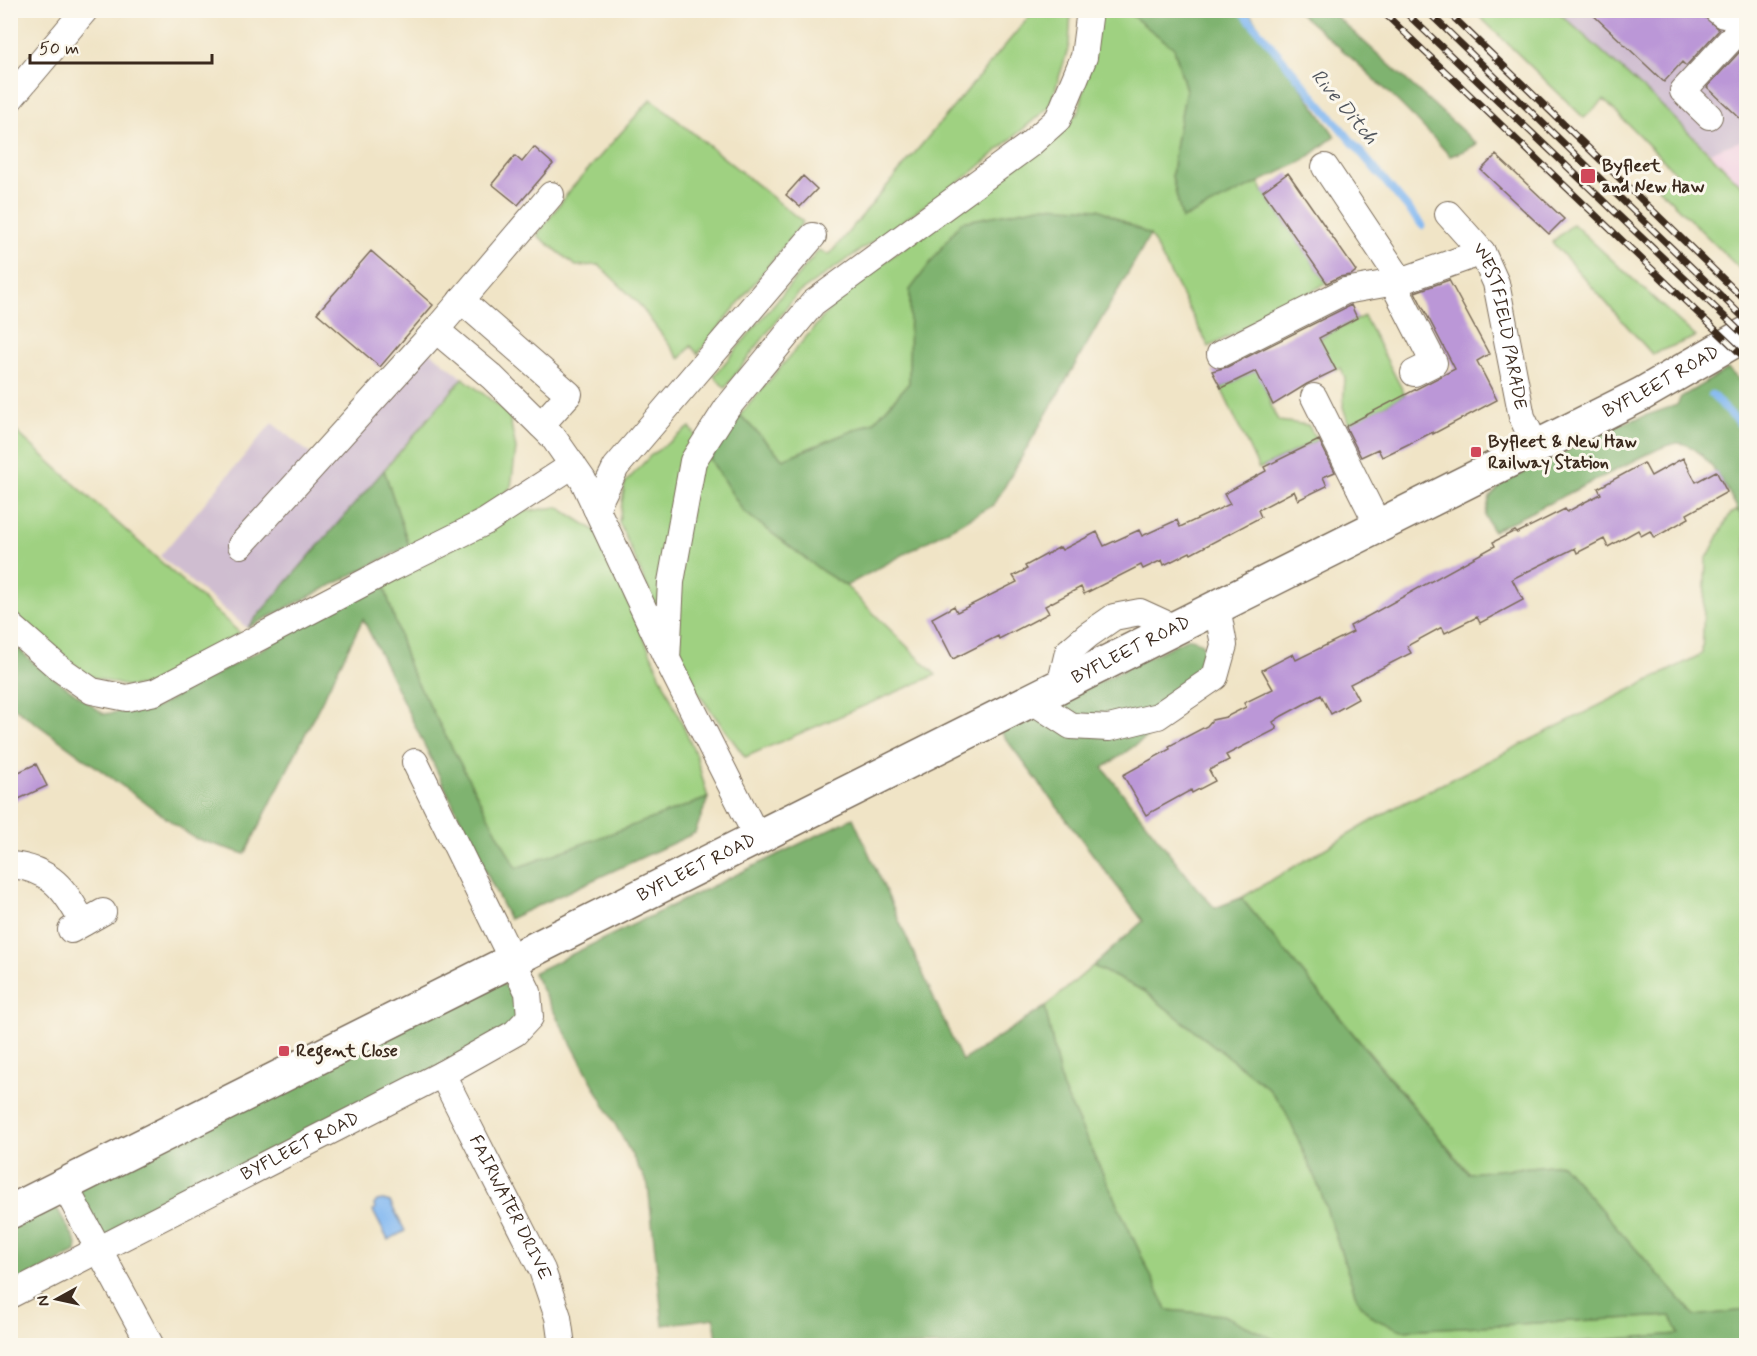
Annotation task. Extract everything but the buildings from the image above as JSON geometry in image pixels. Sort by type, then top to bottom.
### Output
[{"type":"main road","name":"BYFLEET ROAD","points":[[10,1212],[1642,394],[1746,334]]},
{"type":"street","points":[[10,99],[85,10]]},
{"type":"street","points":[[667,659],[671,582],[693,461],[727,408],[813,303],[1029,145],[1058,119],[1084,57],[1090,10]]},
{"type":"street","points":[[1717,10],[1723,15],[1728,10]]},
{"type":"street","points":[[1709,116],[1683,91],[1746,23]]},
{"type":"street","points":[[1325,167],[1397,282],[1434,363],[1414,373]]},
{"type":"street","points":[[241,545],[436,330],[551,195]]},
{"type":"street","name":"WESTFIELD PARADE","points":[[1448,214],[1482,252],[1496,283],[1522,417],[1536,447]]},
{"type":"street","points":[[596,507],[616,467],[813,236]]},
{"type":"street","points":[[1220,354],[1345,291],[1397,282],[1482,252]]},
{"type":"street","points":[[460,300],[569,394],[541,425]]},
{"type":"street","points":[[436,330],[492,377],[554,437],[583,480],[667,659],[758,837]]},
{"type":"street","points":[[1314,397],[1378,525]]},
{"type":"street","points":[[10,624],[59,668],[92,692],[127,698],[155,692],[485,522],[573,465]]},
{"type":"street","points":[[1045,693],[1071,726],[1109,728],[1158,716],[1215,677],[1224,645],[1217,607]]},
{"type":"street","points":[[415,762],[512,961]]},
{"type":"street","points":[[10,865],[25,866],[46,874],[69,896],[86,922]]},
{"type":"street","name":"BYFLEET ROAD","points":[[10,1295],[442,1074],[515,1033],[530,1017],[528,992],[512,961]]},
{"type":"street","name":"FAIRWATER DRIVE","points":[[442,1074],[542,1270],[558,1317],[562,1346]]},
{"type":"street","points":[[64,1185],[151,1346]]},
{"type":"shaded area","points":[[1557,11],[1746,11],[1746,139],[1710,152]]},
{"type":"shaded area","points":[[1746,139],[1746,190],[1710,152]]},
{"type":"shaded area","points":[[413,338],[463,378],[247,628],[160,556],[272,423],[313,456]]},
{"type":"green space","points":[[1034,11],[1071,11],[1069,46],[1050,106],[969,175],[797,294],[725,388],[714,376],[819,250],[829,255]]},
{"type":"green space","points":[[1100,11],[1126,11],[1174,48],[1186,90],[1172,176],[1182,219],[1259,182],[1327,283],[1209,347],[1150,235],[1099,209],[910,290],[909,383],[874,422],[783,459],[740,415],[846,290],[1038,149],[1079,112]]},
{"type":"green space","points":[[1126,11],[1248,11],[1335,136],[1303,161],[1182,219],[1172,176],[1186,90],[1174,48]]},
{"type":"green space","points":[[1297,11],[1330,11],[1477,144],[1450,156],[1376,80]]},
{"type":"green space","points":[[1474,11],[1557,11],[1659,103],[1746,190],[1746,275],[1658,188],[1676,173],[1604,100],[1584,118]]},
{"type":"green space","points":[[651,99],[803,222],[698,354],[691,346],[680,359],[638,303],[599,265],[576,266],[537,235],[571,189]]},
{"type":"green space","points":[[1045,206],[1099,209],[1150,235],[994,505],[846,586],[822,571],[743,511],[710,459],[740,415],[783,459],[874,422],[909,383],[910,290],[961,222]]},
{"type":"green space","points":[[1573,224],[1696,337],[1652,354],[1552,242]]},
{"type":"green space","points":[[1364,316],[1405,395],[1349,425],[1343,407],[1345,378],[1341,368],[1336,370],[1326,353],[1264,386],[1274,414],[1279,421],[1308,425],[1317,440],[1259,469],[1221,388]]},
{"type":"green space","points":[[1728,369],[1746,387],[1746,526],[1728,491],[1710,464],[1690,446],[1679,443],[1658,449],[1493,531],[1485,516],[1490,497],[1503,483],[1618,425],[1677,405],[1681,397]]},
{"type":"green space","points":[[463,378],[509,414],[516,449],[511,487],[498,500],[409,546],[384,470]]},
{"type":"green space","points":[[10,426],[240,633],[150,685],[129,687],[88,676],[11,611]]},
{"type":"green space","points":[[690,427],[743,511],[822,571],[846,586],[936,675],[745,757],[695,689],[619,522],[625,483],[650,456]]},
{"type":"green space","points":[[384,470],[409,546],[247,628]]},
{"type":"green space","points":[[558,507],[596,531],[696,755],[708,798],[516,869],[409,667],[383,582],[521,512]]},
{"type":"green space","points":[[1738,510],[1746,526],[1746,1310],[1695,1316],[1561,1164],[1469,1173],[1241,898],[1394,808],[1702,654],[1706,560],[1730,514]]},
{"type":"green space","points":[[383,582],[409,667],[516,868],[708,798],[695,833],[509,919],[363,619],[245,854],[194,838],[11,705],[11,642],[35,664],[104,714],[157,707]]},
{"type":"green space","points":[[1188,638],[1201,642],[1208,661],[1177,716],[1103,768],[1196,887],[1215,908],[1241,898],[1468,1173],[1561,1164],[1695,1316],[1746,1310],[1746,1345],[1537,1345],[1679,1334],[1671,1316],[1402,1330],[1374,1318],[1365,1310],[1356,1296],[1319,1187],[1284,1108],[1268,1088],[1144,991],[1093,966],[1143,921],[1000,731]]},
{"type":"green space","points":[[853,818],[962,1061],[1045,1007],[1062,1087],[1167,1310],[1223,1315],[1286,1345],[718,1346],[714,1318],[663,1325],[648,1185],[533,973]]},
{"type":"green space","points":[[1093,966],[1144,991],[1268,1088],[1284,1107],[1319,1187],[1356,1296],[1402,1330],[1672,1316],[1679,1334],[1537,1346],[1287,1346],[1223,1315],[1167,1310],[1062,1087],[1045,1007]]},
{"type":"green space","points":[[485,974],[522,995],[530,1017],[108,1245],[72,1181]]},
{"type":"green space","points":[[40,1197],[58,1210],[77,1244],[76,1252],[11,1286],[11,1212]]},
{"type":"water","points":[[377,1201],[390,1202],[405,1231],[388,1240],[373,1211]]},
{"type":"waterway","name":"Rive Ditch","points":[[1241,10],[1422,225]]},
{"type":"waterway","name":"Rive Ditch","points":[[1712,395],[1746,430]]},
{"type":"railway","points":[[1381,10],[1746,359]]},
{"type":"railway","points":[[1403,10],[1746,337]]},
{"type":"railway","points":[[1426,10],[1746,320]]},
{"type":"railway","points":[[1446,10],[1746,301]]},
{"type":"place","name":"Byfleet and New Haw","points":[[1588,176]]},
{"type":"place","name":"Byfleet & New Haw Railway Station","points":[[1476,452]]},
{"type":"place","name":"Regent Close","points":[[284,1051]]}]
